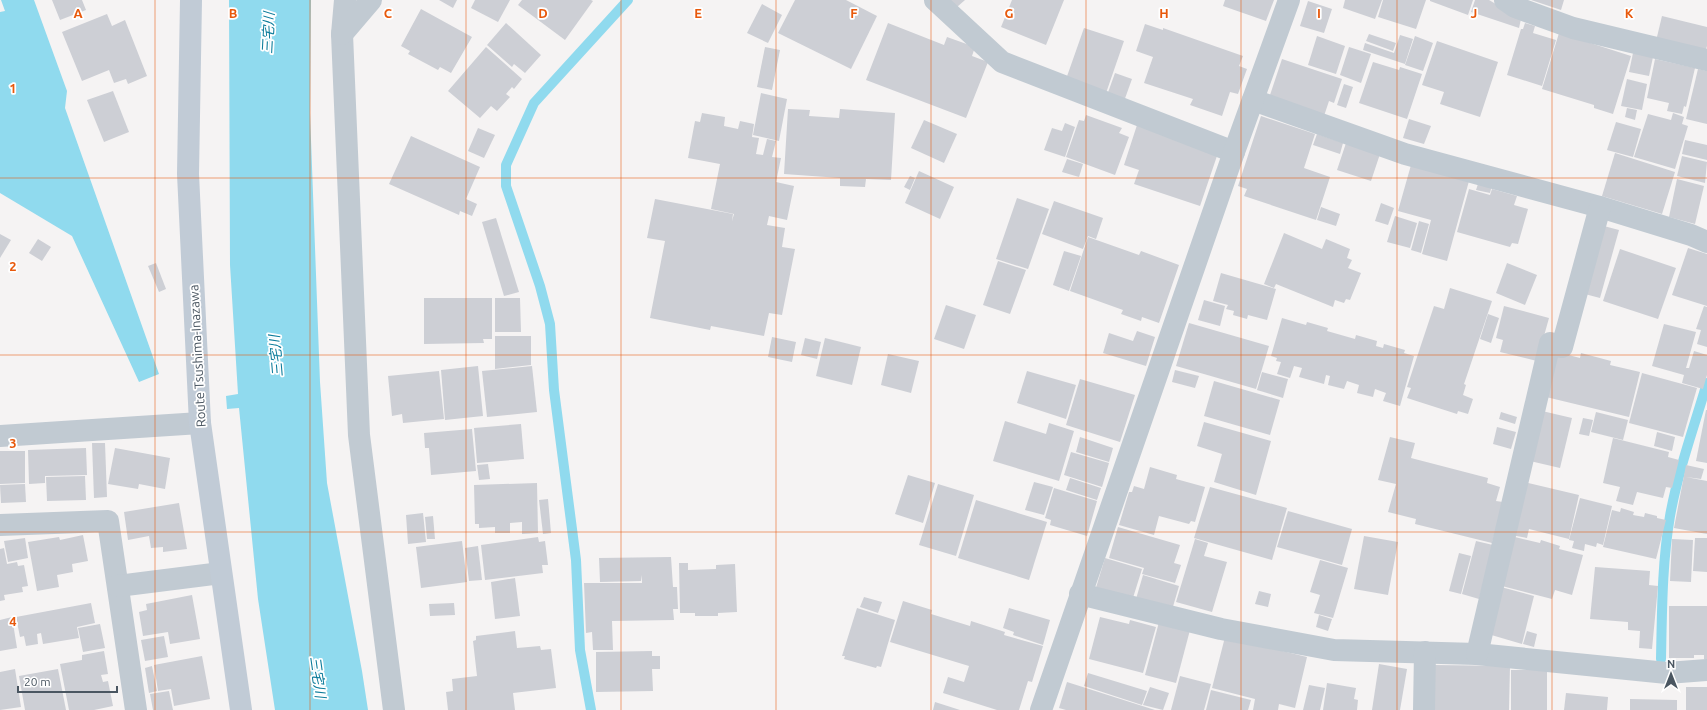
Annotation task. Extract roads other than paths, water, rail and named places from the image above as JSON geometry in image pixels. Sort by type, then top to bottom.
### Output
[{"type":"main road","name":"Route Tsushima-Inazawa","points":[[191,0],[188,174],[200,423],[241,710]]},
{"type":"street","points":[[344,0],[342,34],[358,435],[394,710]]},
{"type":"street","points":[[342,34],[371,0]]},
{"type":"street","points":[[935,0],[1002,62],[1234,152]]},
{"type":"street","points":[[1041,710],[1234,152],[1289,0]]},
{"type":"street","points":[[1505,0],[1515,7],[1573,28],[1707,60]]},
{"type":"street","points":[[1253,100],[1405,154],[1600,207],[1691,235],[1707,242]]},
{"type":"street","points":[[1477,654],[1550,343],[1562,347],[1600,207]]},
{"type":"street","points":[[0,436],[200,423]]},
{"type":"street","points":[[0,524],[108,520],[136,710]]},
{"type":"street","points":[[118,586],[221,573]]},
{"type":"street","points":[[1080,594],[1221,629],[1334,650],[1477,654],[1667,673],[1707,670]]},
{"type":"street","points":[[1424,710],[1425,652]]},
{"type":"water","points":[[1,0],[34,0],[67,91],[65,108],[159,374],[139,382],[72,236],[0,193],[0,12],[5,11]]},
{"type":"water","name":"三宅川","points":[[229,0],[311,0],[310,113],[320,382],[327,483],[368,710],[275,710],[258,599],[239,408],[227,409],[226,396],[238,394],[230,265]]},
{"type":"waterway","points":[[591,710],[580,650],[576,560],[554,390],[550,324],[540,286],[506,186],[506,165],[534,103],[628,0]]},
{"type":"waterway","points":[[1661,659],[1662,605],[1667,534],[1673,499],[1707,383]]}]
